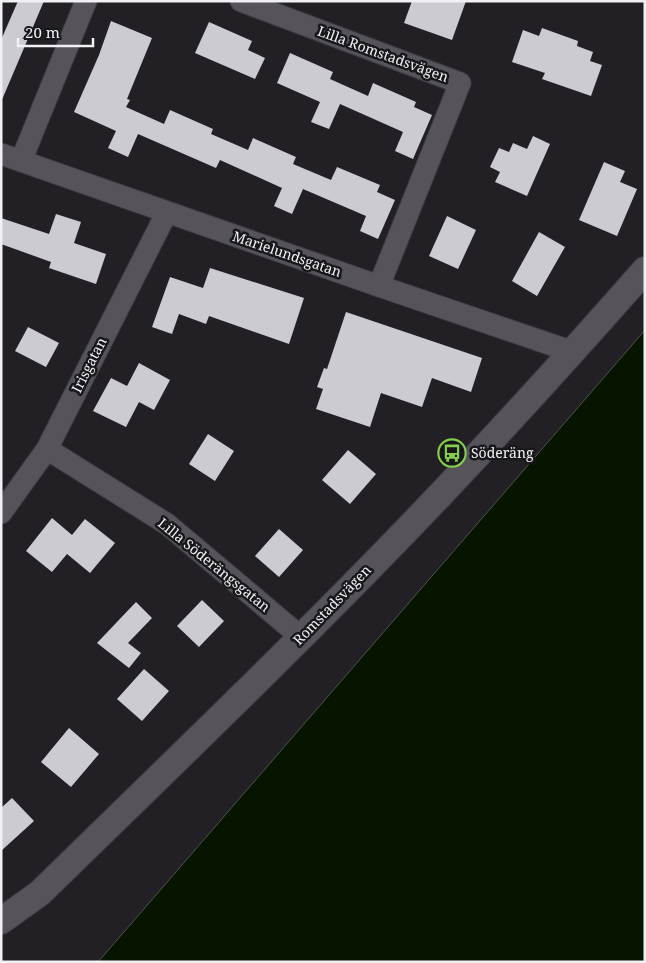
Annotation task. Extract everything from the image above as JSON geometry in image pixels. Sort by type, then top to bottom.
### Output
[{"type":"street","points":[[22,161],[86,1]]},
{"type":"street","name":"Lilla Romstadsvägen","points":[[241,1],[460,83],[379,286]]},
{"type":"street","name":"Marielundsgatan","points":[[1,154],[573,352]]},
{"type":"street","name":"Irisgatan","points":[[1,512],[47,449],[166,212]]},
{"type":"street","name":"Romstadsvägen","points":[[1,921],[40,894],[301,637],[442,493],[573,352],[645,270]]},
{"type":"street","name":"Lilla Söderängsgatan","points":[[47,449],[167,524],[301,637]]},
{"type":"shaded area","points":[[645,330],[645,962],[98,962]]},
{"type":"building","points":[[18,1],[44,1],[1,102],[1,40]]},
{"type":"building","points":[[412,1],[466,1],[452,40],[404,23]]},
{"type":"building","points":[[111,21],[152,38],[127,99],[130,100],[126,107],[164,124],[170,110],[213,129],[211,134],[248,150],[253,138],[296,157],[293,164],[331,180],[337,167],[380,185],[377,192],[395,200],[378,239],[360,231],[366,216],[303,189],[292,214],[274,206],[282,188],[220,160],[216,168],[138,134],[128,157],[108,148],[116,131],[74,112],[99,55]]},
{"type":"building","points":[[209,22],[252,41],[248,50],[265,58],[255,79],[195,53]]},
{"type":"building","points":[[542,28],[578,41],[577,46],[593,52],[590,61],[602,65],[591,96],[542,79],[545,73],[512,62],[523,30],[539,36]]},
{"type":"building","points":[[290,53],[333,72],[330,79],[368,96],[373,83],[416,102],[414,107],[432,115],[413,159],[395,151],[403,132],[340,104],[329,129],[311,122],[320,102],[277,83]]},
{"type":"building","points":[[533,136],[550,144],[527,196],[495,182],[500,172],[490,167],[499,148],[509,152],[513,143],[527,149]]},
{"type":"building","points":[[604,162],[625,171],[620,182],[637,189],[617,236],[579,220]]},
{"type":"building","points":[[56,214],[81,222],[74,243],[106,254],[96,284],[49,268],[51,262],[1,244],[1,218],[49,234]]},
{"type":"building","points":[[447,216],[476,230],[458,269],[429,256]]},
{"type":"building","points":[[539,232],[565,247],[537,296],[512,281]]},
{"type":"building","points":[[210,268],[304,298],[289,344],[209,316],[206,324],[179,314],[172,334],[152,327],[170,277],[203,288]]},
{"type":"building","points":[[346,312],[482,358],[471,392],[432,378],[422,407],[381,393],[370,427],[316,409],[323,389],[317,387],[324,368],[327,369]]},
{"type":"building","points":[[28,327],[59,343],[46,367],[15,351]]},
{"type":"building","points":[[139,363],[170,380],[154,410],[139,402],[126,427],[93,411],[111,378],[127,386]]},
{"type":"building","points":[[208,434],[234,451],[215,481],[189,464]]},
{"type":"building","points":[[348,450],[376,474],[350,504],[322,480]]},
{"type":"building","points":[[52,518],[72,535],[85,519],[115,543],[90,573],[67,554],[52,572],[26,551]]},
{"type":"building","points":[[279,529],[303,550],[279,577],[255,556]]},
{"type":"building","points":[[202,600],[224,621],[199,647],[177,626]]},
{"type":"building","points":[[136,602],[152,618],[128,643],[141,653],[129,668],[97,643]]},
{"type":"building","points":[[144,669],[169,691],[142,721],[117,699]]},
{"type":"building","points":[[69,728],[99,754],[71,787],[41,762]]},
{"type":"building","points":[[12,798],[34,821],[1,851],[1,808]]},
{"type":"place","name":"Söderäng","points":[[452,453]]}]
